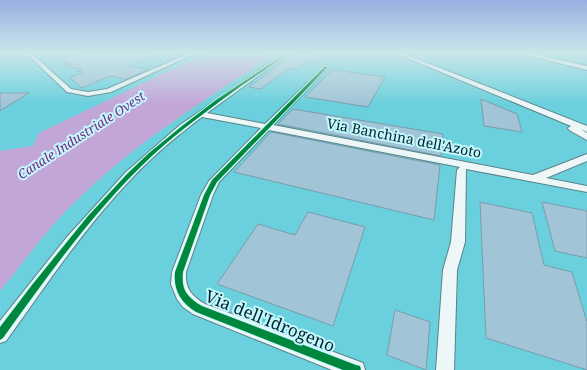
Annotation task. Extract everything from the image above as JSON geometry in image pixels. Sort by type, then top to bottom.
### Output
[{"type":"street","points":[[48,70],[72,92],[90,94],[107,92],[154,70]]},
{"type":"street","points":[[0,335],[49,268],[93,214],[123,181],[151,154],[201,114],[262,70]]},
{"type":"street","name":"Via dell'Idrogeno","points":[[323,70],[219,175],[210,188],[179,272],[179,288],[188,302],[199,309],[356,370]]},
{"type":"street","points":[[437,70],[446,73]]},
{"type":"street","points":[[439,70],[587,129]]},
{"type":"street","points":[[440,70],[446,73]]},
{"type":"street","name":"Via Banchina dell'Azoto","points":[[201,114],[587,189]]},
{"type":"street","points":[[558,118],[587,137]]},
{"type":"street","points":[[536,178],[587,157]]},
{"type":"street","points":[[445,370],[450,270],[458,242],[462,170]]},
{"type":"shaded area","points":[[0,70],[170,70],[39,133],[33,146],[0,151]]},
{"type":"shaded area","points":[[250,70],[587,70],[587,370],[0,370],[0,291],[59,218],[108,172],[145,141]]},
{"type":"water","name":"Canale Industriale Ovest","points":[[170,70],[249,70],[163,129],[109,171],[83,194],[59,218],[0,291],[0,151],[33,146],[39,133]]},
{"type":"building","points":[[145,70],[127,79],[110,76],[82,88],[70,78],[82,72],[77,71]]},
{"type":"building","points":[[272,70],[286,70],[261,89],[249,87]]},
{"type":"building","points":[[337,70],[385,77],[368,107],[305,97],[330,72]]},
{"type":"building","points":[[0,93],[29,93],[0,111]]},
{"type":"building","points":[[481,99],[517,114],[522,132],[484,126]]},
{"type":"building","points":[[293,109],[443,134],[441,156],[278,124]]},
{"type":"building","points":[[271,132],[440,165],[434,220],[234,172]]},
{"type":"building","points":[[480,202],[532,213],[544,265],[572,272],[587,322],[587,370],[486,338]]},
{"type":"building","points":[[542,202],[587,211],[587,258],[555,251]]},
{"type":"building","points":[[308,212],[365,227],[333,326],[217,284],[258,224],[295,235]]},
{"type":"building","points":[[395,310],[430,322],[426,370],[387,355]]},
{"type":"cycle path","points":[[0,335],[71,241],[130,174],[167,140],[218,101],[262,70]]},
{"type":"cycle path","points":[[323,70],[214,181],[207,195],[178,278],[182,294],[189,302],[199,309],[356,370]]}]
